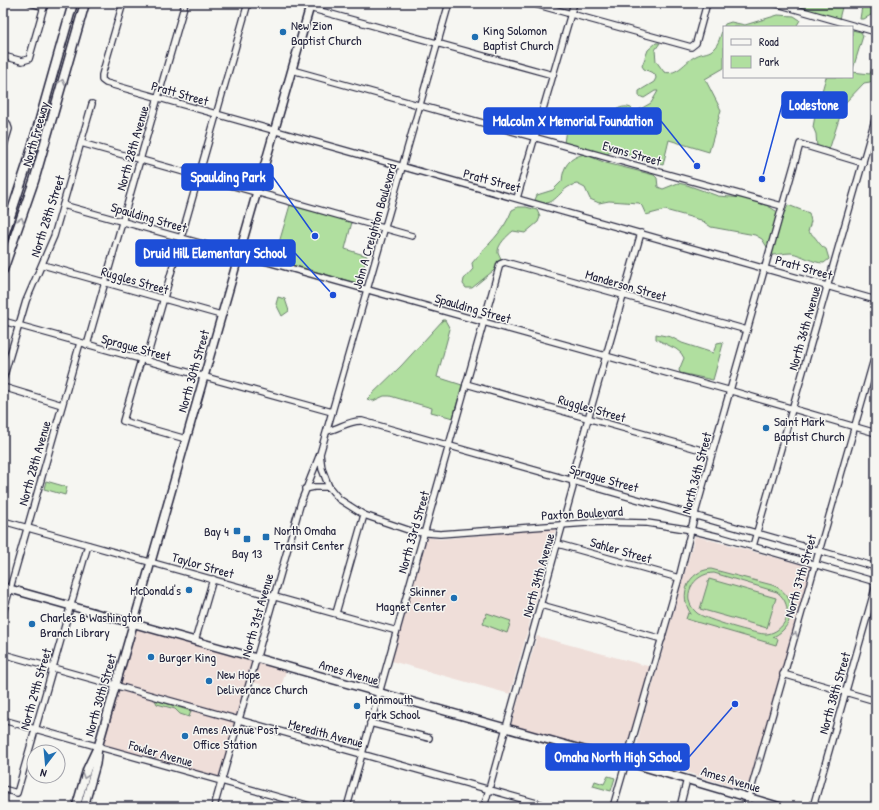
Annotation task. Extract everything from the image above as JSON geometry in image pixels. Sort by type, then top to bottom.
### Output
[{"type":"highway","name":"North Freeway","points":[[3,238],[27,165],[73,3]]},
{"type":"highway","name":"North Freeway","points":[[3,270],[32,187],[85,3]]},
{"type":"main road","name":"North 30th Street","points":[[84,807],[96,764],[98,747],[310,6]]},
{"type":"main road","name":"Ames Avenue","points":[[6,588],[688,779],[781,807]]},
{"type":"main road","name":"North 30th Street","points":[[76,807],[87,769],[98,747]]},
{"type":"street","points":[[3,56],[26,61],[30,57],[45,5],[31,3]]},
{"type":"street","name":"Pratt Street","points":[[123,3],[102,75],[102,80],[108,84],[764,267],[876,300]]},
{"type":"street","name":"North 28th Avenue","points":[[87,345],[185,3]]},
{"type":"street","points":[[186,439],[123,422],[163,299],[248,3]]},
{"type":"street","points":[[291,3],[310,6],[437,44],[553,75]]},
{"type":"street","name":"John A Creighton Boulevard","points":[[320,454],[448,3]]},
{"type":"street","points":[[531,3],[694,46],[707,3]]},
{"type":"street","points":[[517,198],[574,3]]},
{"type":"street","points":[[774,3],[876,32]]},
{"type":"street","name":"Evans Street","points":[[292,70],[782,206]]},
{"type":"street","name":"North 28th Street","points":[[3,379],[28,294],[43,265],[54,236],[92,104]]},
{"type":"street","name":"North 36th Avenue","points":[[753,546],[876,116]]},
{"type":"street","points":[[3,122],[8,126],[3,149]]},
{"type":"street","points":[[81,143],[412,236]]},
{"type":"street","name":"North 36th Street","points":[[613,807],[662,639],[712,453],[800,144],[863,163]]},
{"type":"street","name":"Spaulding Street","points":[[63,205],[876,433]]},
{"type":"street","name":"North 34th Avenue","points":[[484,807],[558,544],[573,487],[572,475],[641,233]]},
{"type":"street","name":"Manderson Street","points":[[500,264],[505,262],[747,330]]},
{"type":"street","name":"North 33rd Street","points":[[347,807],[500,264]]},
{"type":"street","name":"Ruggles Street","points":[[43,265],[221,315]]},
{"type":"street","name":"Sprague Street","points":[[3,321],[143,361],[332,412]]},
{"type":"street","name":"North 28th Avenue","points":[[3,613],[6,588],[27,528],[80,343]]},
{"type":"street","name":"North 37th Street","points":[[746,807],[876,352]]},
{"type":"street","name":"Ruggles Street","points":[[466,384],[712,453]]},
{"type":"street","points":[[3,387],[62,405]]},
{"type":"street","name":"Sprague Street","points":[[327,431],[336,430],[354,421],[362,421],[876,567]]},
{"type":"street","name":"Paxton Boulevard","points":[[320,454],[322,469],[329,488],[344,503],[364,515],[405,530],[424,534],[456,534],[601,522],[661,524],[692,530],[753,546],[876,582]]},
{"type":"street","name":"North 31st Avenue","points":[[214,807],[305,489],[320,454]]},
{"type":"street","points":[[305,489],[314,487],[329,488]]},
{"type":"street","points":[[336,613],[364,515]]},
{"type":"street","name":"Taylor Street","points":[[3,521],[397,631]]},
{"type":"street","name":"Sahler Street","points":[[558,544],[679,578]]},
{"type":"street","name":"North 29th Street","points":[[3,789],[17,793],[88,545]]},
{"type":"street","points":[[195,641],[213,579]]},
{"type":"street","name":"North 38th Street","points":[[813,807],[876,585]]},
{"type":"street","points":[[541,605],[662,639]]},
{"type":"street","name":"Meredith Avenue","points":[[3,654],[551,807]]},
{"type":"street","points":[[783,674],[876,701]]},
{"type":"street","name":"Fowler Avenue","points":[[3,720],[314,807]]},
{"type":"street","points":[[370,723],[429,738]]},
{"type":"street","points":[[680,807],[688,779]]},
{"type":"shaded area","points":[[556,528],[510,694],[391,661],[427,537],[440,539]]},
{"type":"shaded area","points":[[695,536],[811,567],[747,791],[635,755],[641,726]]},
{"type":"shaded area","points":[[136,629],[286,671],[280,690],[248,681],[220,777],[103,745]]},
{"type":"shaded area","points":[[537,636],[651,667],[623,757],[511,725]]},
{"type":"green space","points":[[782,3],[843,3],[839,19]]},
{"type":"green space","points":[[860,3],[876,3],[876,12],[864,19],[860,19],[862,6]]},
{"type":"green space","points":[[778,15],[794,16],[800,20],[797,26],[724,26],[725,24],[731,22],[745,25]]},
{"type":"green space","points":[[723,28],[723,69],[705,79],[721,110],[709,152],[669,140],[663,165],[625,154],[616,149],[607,154],[601,154],[564,143],[567,122],[574,116],[599,118],[622,107],[631,108],[635,112],[651,103],[658,91],[655,91],[644,98],[639,96],[639,91],[654,82],[656,78],[655,74],[644,69],[642,66],[648,50],[656,43],[660,43],[655,50],[656,61],[664,72],[669,73],[677,70],[692,58],[713,49],[717,45]]},
{"type":"green space","points":[[853,30],[861,32],[863,36],[853,69]]},
{"type":"green space","points":[[876,65],[876,81],[864,83],[844,104],[829,150],[817,147],[816,134],[813,127],[826,78],[853,78],[853,72],[870,74],[872,68]]},
{"type":"green space","points":[[584,154],[606,163],[654,175],[657,178],[658,187],[663,189],[678,183],[718,196],[744,198],[768,206],[776,211],[785,212],[788,205],[809,213],[811,221],[808,232],[826,249],[829,259],[824,263],[820,263],[791,253],[772,255],[762,239],[755,235],[711,227],[701,220],[665,210],[646,215],[639,203],[609,201],[599,203],[590,199],[585,188],[577,184],[565,189],[553,201],[548,203],[542,203],[535,200],[537,195],[553,190],[562,181],[565,167],[568,163],[574,158]]},
{"type":"green space","points":[[290,205],[352,222],[345,249],[367,256],[359,284],[274,260]]},
{"type":"green space","points":[[518,207],[526,207],[537,210],[540,217],[538,222],[525,233],[513,231],[508,235],[498,250],[501,262],[498,267],[472,288],[466,288],[463,284],[464,279],[473,269],[472,263],[500,232],[512,210]]},
{"type":"green space","points":[[278,297],[285,299],[289,311],[282,316],[276,304]]},
{"type":"green space","points":[[443,320],[445,320],[450,329],[437,377],[462,385],[453,418],[431,412],[432,408],[390,396],[384,396],[373,401],[367,399],[401,366]]},
{"type":"green space","points":[[656,334],[671,337],[682,343],[713,353],[717,343],[722,342],[723,344],[713,380],[680,373],[679,370],[684,358],[681,353],[656,339]]},
{"type":"green space","points":[[46,481],[67,487],[65,495],[44,489]]},
{"type":"green space","points":[[711,569],[772,585],[780,589],[786,595],[790,603],[790,618],[787,626],[773,637],[778,639],[776,645],[686,619],[688,613],[691,614],[685,599],[688,585],[696,574]],"holes":[[[714,573],[777,592],[786,604],[786,619],[783,625],[778,629],[767,634],[720,623],[702,616],[692,607],[689,600],[691,587],[695,582],[700,577]]]},
{"type":"green space","points":[[709,579],[776,598],[767,628],[700,609]]},
{"type":"green space","points":[[487,613],[511,621],[507,633],[483,624]]},
{"type":"green space","points":[[155,700],[191,711],[189,717],[180,714],[175,709],[157,704]]},
{"type":"green space","points":[[608,776],[615,778],[611,791],[593,786],[595,781],[604,784]]},
{"type":"place","name":"New Zion Baptist Church","points":[[283,32]]},
{"type":"place","name":"King Solomon Baptist Church","points":[[475,37]]},
{"type":"place","name":"Malcolm X Memorial Foundation","points":[[697,166]]},
{"type":"place","name":"Lodestone","points":[[762,179]]},
{"type":"place","name":"Spaulding Park","points":[[315,236]]},
{"type":"place","name":"Druid Hill Elementary School","points":[[333,295]]},
{"type":"place","name":"Saint Mark Baptist Church","points":[[766,428]]},
{"type":"place","name":"Bay 4","points":[[237,531]]},
{"type":"place","name":"North Omaha Transit Center","points":[[266,537]]},
{"type":"place","name":"Bay 13","points":[[247,539]]},
{"type":"place","name":"McDonald's","points":[[189,590]]},
{"type":"place","name":"Skinner Magnet Center","points":[[454,598]]},
{"type":"place","name":"Charles B Washington Branch Library","points":[[32,624]]},
{"type":"place","name":"Burger King","points":[[151,657]]},
{"type":"place","name":"New Hope Deliverance Church","points":[[209,681]]},
{"type":"place","name":"Omaha North High School","points":[[735,704]]},
{"type":"place","name":"Monmouth Park School","points":[[357,706]]},
{"type":"place","name":"Ames Avenue Post Office Station","points":[[185,736]]}]
